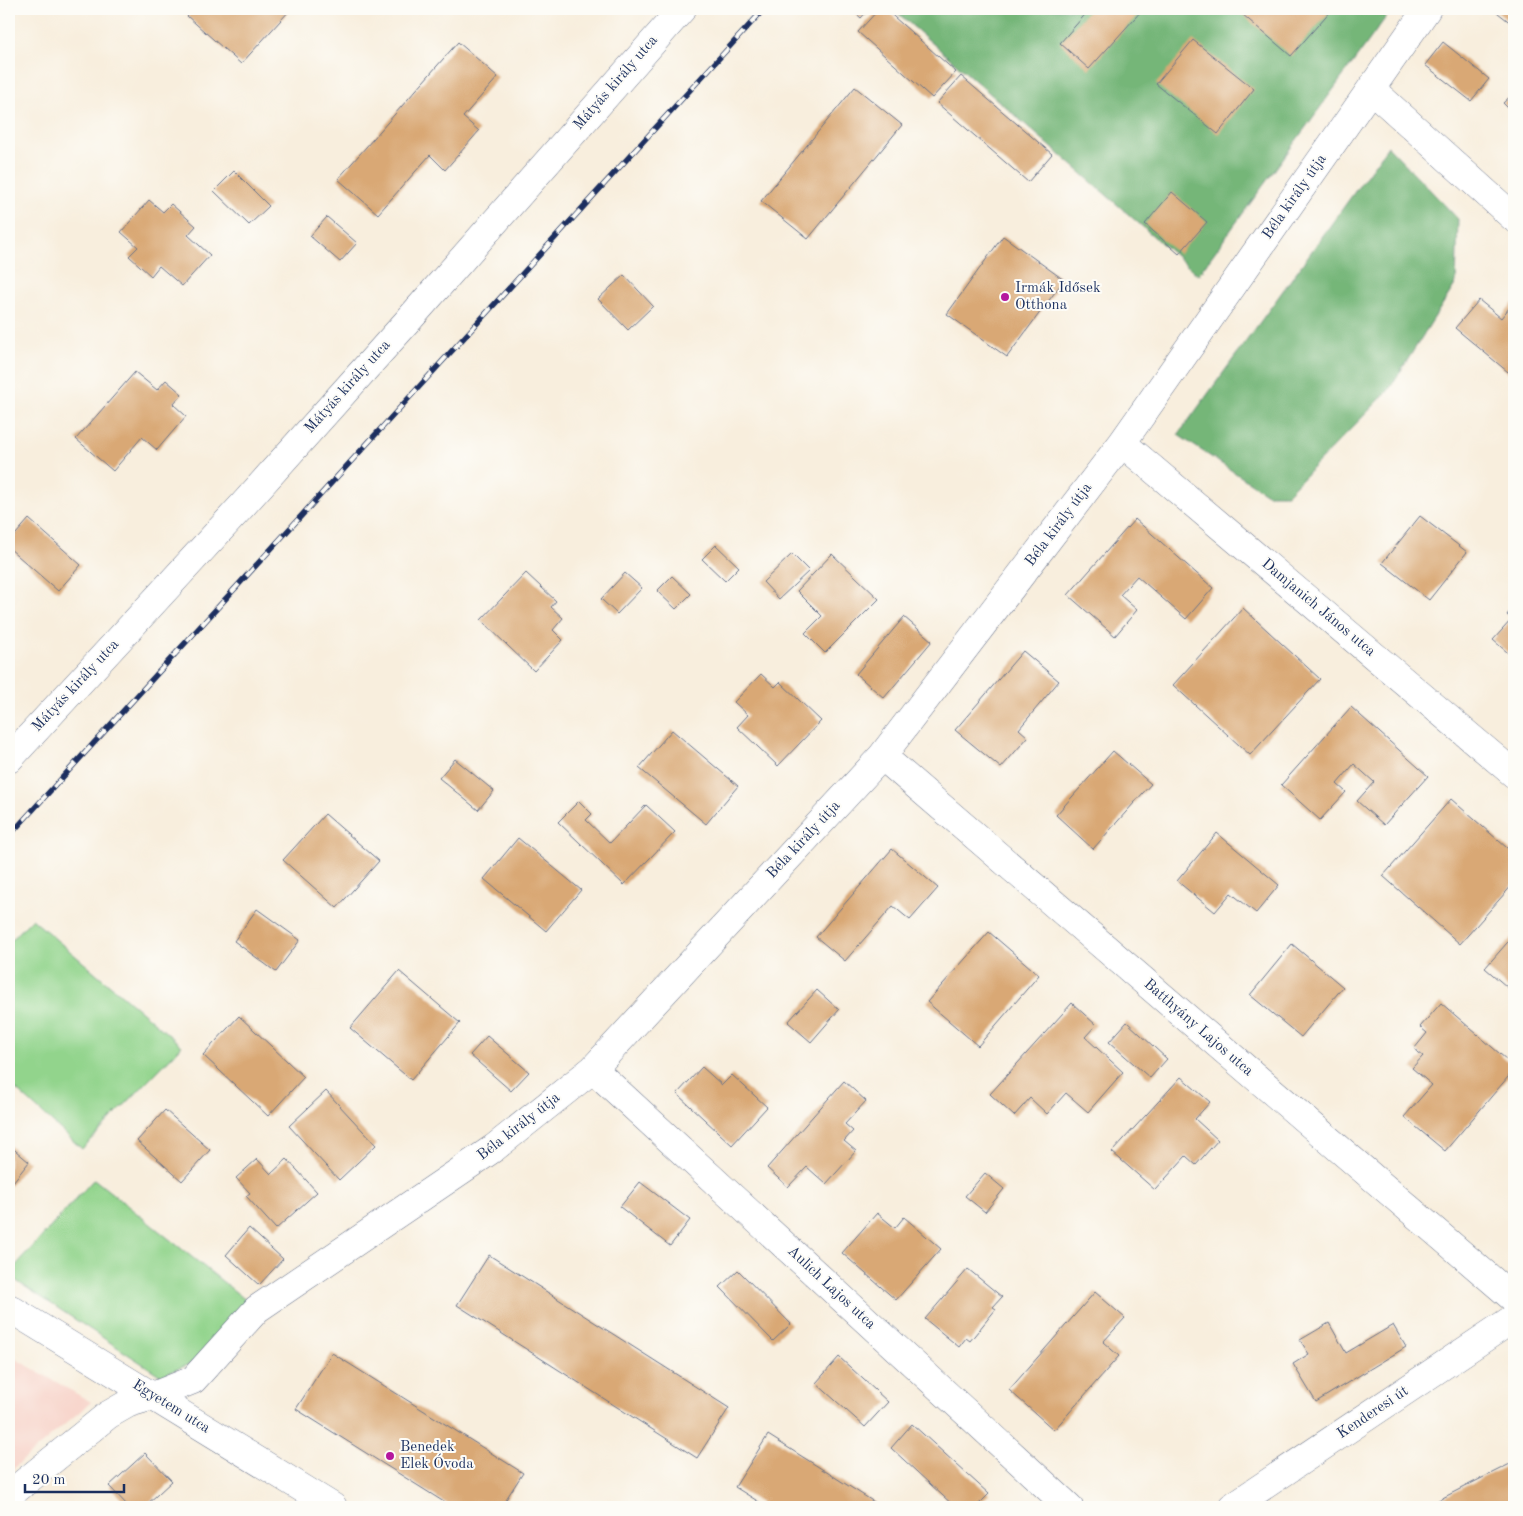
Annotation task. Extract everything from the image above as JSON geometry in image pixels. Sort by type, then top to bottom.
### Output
[{"type":"street","name":"Mátyás király utca","points":[[9,759],[275,469],[682,9]]},
{"type":"street","name":"Béla király útja","points":[[9,1495],[108,1415],[129,1403],[153,1396],[193,1380],[257,1309],[494,1148],[593,1069],[882,756],[1122,443],[1427,9]]},
{"type":"street","points":[[1371,89],[1514,218]]},
{"type":"street","name":"Damjanich János utca","points":[[1122,443],[1514,774]]},
{"type":"street","name":"Batthyány Lajos utca","points":[[882,756],[1514,1299]]},
{"type":"street","name":"Aulich Lajos utca","points":[[593,1069],[1069,1507]]},
{"type":"street","name":"Egyetem utca","points":[[9,1308],[333,1507]]},
{"type":"street","name":"Kenderesi út","points":[[1232,1507],[1514,1318]]},
{"type":"shaded area","points":[[9,1355],[91,1402],[9,1472]]},
{"type":"green space","points":[[893,9],[1392,9],[1198,275]]},
{"type":"green space","points":[[1388,146],[1458,219],[1456,283],[1388,391],[1287,494],[1267,494],[1178,435]]},
{"type":"green space","points":[[32,919],[182,1046],[82,1149],[9,1083],[9,943]]},
{"type":"green space","points":[[94,1179],[257,1309],[201,1359],[161,1376],[9,1276],[9,1273]]},
{"type":"building","points":[[194,9],[291,9],[241,64],[187,16]]},
{"type":"building","points":[[851,9],[869,9],[861,18]]},
{"type":"building","points":[[879,9],[885,9],[956,72],[932,98],[858,32]]},
{"type":"building","points":[[1090,9],[1143,9],[1089,69],[1060,43]]},
{"type":"building","points":[[1246,9],[1332,9],[1291,56],[1242,14]]},
{"type":"building","points":[[1493,9],[1514,9],[1514,21],[1512,24]]},
{"type":"building","points":[[1193,40],[1254,89],[1218,134],[1156,84]]},
{"type":"building","points":[[458,42],[498,77],[463,117],[479,131],[445,170],[430,155],[378,214],[338,179]]},
{"type":"building","points":[[1443,42],[1489,79],[1471,101],[1425,65]]},
{"type":"building","points":[[961,76],[1052,154],[1028,182],[937,103]]},
{"type":"building","points":[[855,87],[902,125],[808,239],[761,201]]},
{"type":"building","points":[[1514,93],[1514,114],[1503,103]]},
{"type":"building","points":[[234,171],[269,206],[249,225],[214,191]]},
{"type":"building","points":[[1172,192],[1207,222],[1179,254],[1145,224]]},
{"type":"building","points":[[149,200],[163,212],[171,204],[196,226],[188,235],[210,255],[182,286],[159,266],[151,276],[129,256],[138,247],[121,232]]},
{"type":"building","points":[[327,217],[357,243],[340,262],[310,236]]},
{"type":"building","name":"Irmák Idősek Otthona","points":[[1003,236],[1064,280],[1007,357],[947,314]]},
{"type":"building","points":[[624,275],[653,306],[628,330],[598,299]]},
{"type":"building","points":[[1479,300],[1501,318],[1514,302],[1514,366],[1508,372],[1455,328]]},
{"type":"building","points":[[135,372],[157,390],[166,380],[182,394],[173,404],[186,416],[157,450],[142,437],[113,471],[76,439]]},
{"type":"building","points":[[1420,516],[1467,552],[1429,600],[1382,563]]},
{"type":"building","points":[[29,519],[81,565],[58,591],[9,548],[9,542]]},
{"type":"building","points":[[1135,519],[1213,588],[1186,619],[1137,576],[1120,595],[1137,610],[1115,636],[1068,595]]},
{"type":"building","points":[[716,545],[739,567],[725,581],[702,559]]},
{"type":"building","points":[[792,554],[809,571],[779,599],[763,582]]},
{"type":"building","points":[[832,554],[879,599],[825,653],[805,633],[822,616],[797,591]]},
{"type":"building","points":[[526,573],[556,601],[551,607],[563,618],[553,630],[563,640],[534,671],[481,620]]},
{"type":"building","points":[[625,573],[642,588],[617,614],[601,599]]},
{"type":"building","points":[[672,576],[691,594],[676,609],[657,591]]},
{"type":"building","points":[[1514,606],[1514,658],[1493,640],[1512,619],[1507,615]]},
{"type":"building","points":[[1243,608],[1320,679],[1250,755],[1173,685]]},
{"type":"building","points":[[904,617],[932,641],[884,698],[856,674]]},
{"type":"building","points":[[1023,651],[1059,681],[1019,729],[1028,737],[1001,768],[955,730]]},
{"type":"building","points":[[761,674],[775,687],[780,682],[821,721],[778,766],[737,727],[748,715],[734,702]]},
{"type":"building","points":[[1351,707],[1428,776],[1384,825],[1357,801],[1374,782],[1354,764],[1337,784],[1346,792],[1320,820],[1281,785]]},
{"type":"building","points":[[672,730],[738,786],[706,824],[639,768]]},
{"type":"building","points":[[1113,751],[1151,784],[1093,849],[1056,815]]},
{"type":"building","points":[[455,759],[494,791],[478,810],[439,778]]},
{"type":"building","points":[[1451,799],[1514,854],[1514,883],[1460,944],[1383,876]]},
{"type":"building","points":[[579,801],[592,814],[586,820],[610,843],[646,805],[675,832],[624,885],[558,822]]},
{"type":"building","points":[[325,814],[379,861],[337,908],[283,860]]},
{"type":"building","points":[[1217,833],[1279,885],[1256,913],[1231,893],[1215,912],[1177,881]]},
{"type":"building","points":[[518,838],[581,890],[546,931],[484,879]]},
{"type":"building","points":[[892,849],[938,888],[910,920],[893,906],[845,961],[816,937]]},
{"type":"building","points":[[257,909],[300,940],[276,972],[234,941]]},
{"type":"building","points":[[989,932],[1039,975],[978,1046],[927,1002]]},
{"type":"building","points":[[1514,935],[1514,993],[1485,968]]},
{"type":"building","points":[[1292,944],[1343,987],[1301,1037],[1250,995]]},
{"type":"building","points":[[399,971],[460,1023],[411,1080],[350,1028]]},
{"type":"building","points":[[817,990],[839,1010],[811,1042],[788,1022]]},
{"type":"building","points":[[1072,1003],[1096,1025],[1085,1037],[1123,1072],[1088,1112],[1066,1093],[1047,1114],[1030,1098],[1014,1116],[990,1094]]},
{"type":"building","points":[[1441,1003],[1514,1066],[1514,1070],[1445,1151],[1404,1117],[1432,1085],[1412,1068],[1423,1056],[1414,1049],[1427,1033],[1420,1027]]},
{"type":"building","points":[[239,1016],[304,1077],[268,1116],[203,1055]]},
{"type":"building","points":[[1127,1022],[1167,1059],[1150,1078],[1109,1042]]},
{"type":"building","points":[[487,1036],[529,1072],[511,1091],[470,1055]]},
{"type":"building","points":[[702,1067],[722,1085],[732,1075],[767,1107],[732,1145],[677,1094]]},
{"type":"building","points":[[1181,1077],[1210,1102],[1195,1119],[1218,1140],[1196,1165],[1186,1156],[1155,1190],[1112,1152]]},
{"type":"building","points":[[844,1081],[866,1101],[845,1124],[853,1131],[844,1141],[856,1151],[826,1184],[807,1167],[788,1187],[767,1168]]},
{"type":"building","points":[[326,1091],[376,1145],[339,1180],[289,1126]]},
{"type":"building","points":[[165,1110],[210,1150],[182,1181],[137,1141]]},
{"type":"building","points":[[9,1145],[29,1162],[9,1187]]},
{"type":"building","points":[[257,1159],[271,1174],[287,1159],[317,1192],[276,1229],[246,1196],[250,1193],[236,1178]]},
{"type":"building","points":[[985,1173],[1004,1189],[985,1212],[965,1196]]},
{"type":"building","points":[[640,1182],[690,1220],[670,1246],[620,1207]]},
{"type":"building","points":[[877,1213],[895,1228],[904,1217],[941,1249],[896,1300],[842,1253]]},
{"type":"building","points":[[249,1228],[283,1259],[259,1285],[226,1255]]},
{"type":"building","points":[[489,1255],[729,1408],[697,1458],[457,1305]]},
{"type":"building","points":[[968,1269],[1002,1297],[993,1307],[996,1309],[970,1341],[966,1338],[959,1347],[925,1319]]},
{"type":"building","points":[[738,1270],[791,1324],[773,1341],[720,1287]]},
{"type":"building","points":[[1095,1292],[1125,1318],[1103,1342],[1119,1356],[1054,1430],[1009,1390]]},
{"type":"building","points":[[1329,1323],[1346,1353],[1393,1325],[1406,1347],[1316,1402],[1293,1364],[1309,1354],[1300,1340]]},
{"type":"building","points":[[332,1353],[523,1473],[501,1507],[452,1507],[296,1409]]},
{"type":"building","points":[[839,1357],[888,1402],[865,1427],[816,1383]]},
{"type":"building","points":[[912,1424],[989,1494],[976,1507],[955,1507],[891,1448]]},
{"type":"building","points":[[768,1435],[882,1507],[767,1507],[735,1487]]},
{"type":"building","points":[[145,1453],[172,1481],[144,1507],[129,1507],[109,1486]]},
{"type":"building","points":[[1514,1462],[1514,1507],[1425,1507],[1464,1487]]},
{"type":"railway","points":[[9,836],[764,9]]},
{"type":"place","name":"Irmák Idősek Otthona","points":[[1005,297]]},
{"type":"place","name":"Benedek Elek Óvoda","points":[[390,1456]]}]
